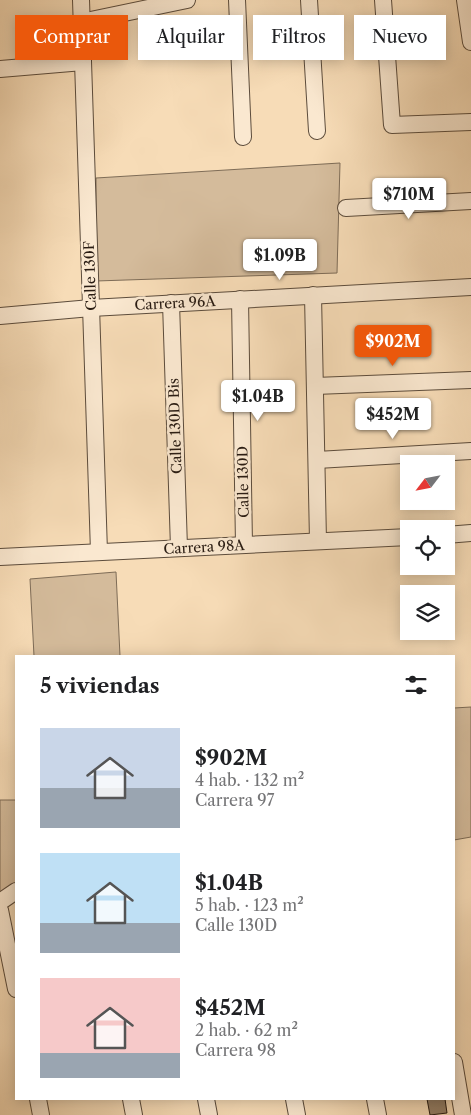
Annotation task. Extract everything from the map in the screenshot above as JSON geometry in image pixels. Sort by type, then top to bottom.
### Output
[{"type":"street","name":"Calle 130F","points":[[81,0],[81,15]]},
{"type":"street","points":[[115,15],[187,0]]},
{"type":"street","points":[[238,0],[243,138]]},
{"type":"street","points":[[309,0],[317,131]]},
{"type":"street","points":[[383,0],[392,124],[471,122]]},
{"type":"street","points":[[464,0],[471,42]]},
{"type":"street","name":"Calle 130F","points":[[82,62],[99,552]]},
{"type":"street","points":[[0,69],[82,62]]},
{"type":"street","points":[[346,208],[471,201]]},
{"type":"street","name":"Carrera 96A","points":[[0,316],[171,303],[471,287]]},
{"type":"street","points":[[313,295],[318,541]]},
{"type":"street","name":"Calle 130D","points":[[240,299],[244,545]]},
{"type":"street","name":"Calle 130D Bis","points":[[171,303],[179,548]]},
{"type":"street","points":[[315,386],[471,380]]},
{"type":"street","points":[[317,460],[471,452]]},
{"type":"street","points":[[455,535],[471,534]]},
{"type":"street","name":"Carrera 98A","points":[[0,557],[400,537]]},
{"type":"street","points":[[0,902],[15,892]]},
{"type":"street","points":[[0,910],[15,983]]},
{"type":"street","points":[[455,1068],[463,1115]]},
{"type":"street","points":[[38,1100],[41,1115]]},
{"type":"street","points":[[131,1100],[134,1115]]},
{"type":"street","points":[[206,1100],[209,1115]]},
{"type":"street","points":[[294,1100],[297,1115]]},
{"type":"street","points":[[375,1100],[378,1115]]},
{"type":"shaded area","points":[[340,163],[337,273],[96,281],[96,178]]},
{"type":"shaded area","points":[[116,572],[120,655],[34,655],[30,579]]},
{"type":"shaded area","points":[[471,707],[471,837],[455,840],[455,708]]},
{"type":"shaded area","points":[[0,800],[15,800],[15,900],[0,903]]},
{"type":"building","points":[[427,1100],[445,1100],[447,1113],[430,1115]]}]
